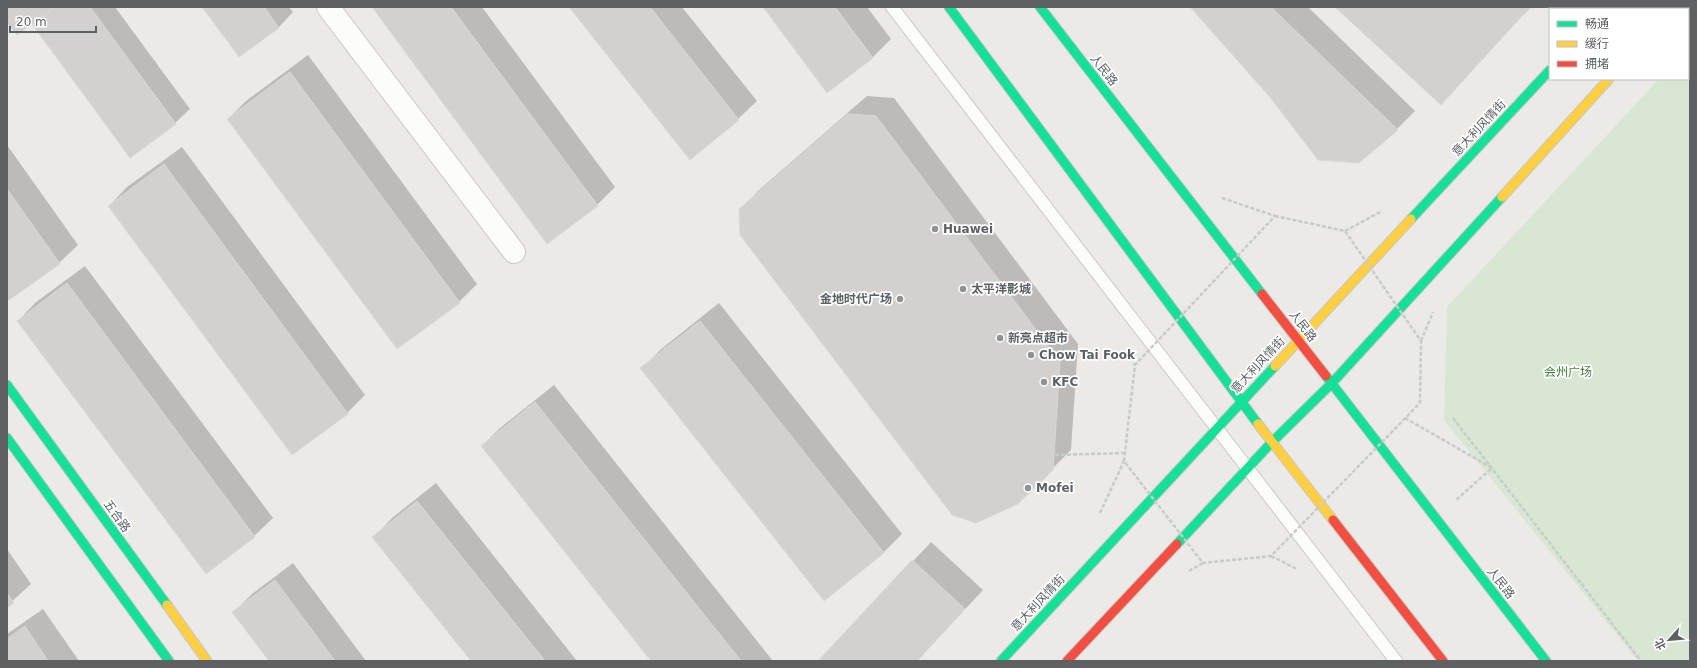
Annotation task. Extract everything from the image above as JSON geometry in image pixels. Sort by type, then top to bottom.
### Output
[{"type":"street","points":[[328,7],[514,252]]},
{"type":"street","points":[[949,7],[1241,402],[1443,661]]},
{"type":"street","name":"人民路","points":[[1040,7],[1546,661]]},
{"type":"street","name":"意大利风情街","points":[[1001,661],[1298,339],[1549,71]]},
{"type":"street","points":[[1067,661],[1247,468],[1332,383],[1608,80]]},
{"type":"street","name":"五合路","points":[[7,385],[207,661]]},
{"type":"street","points":[[7,438],[169,661]]},
{"type":"lane","points":[[892,7],[1396,661]]},
{"type":"path","points":[[1215,196],[1276,216],[1345,231],[1421,341],[1420,403],[1271,556],[1203,563],[1124,461],[1134,365],[1276,216]]},
{"type":"path","points":[[1405,418],[1492,468]]},
{"type":"path","points":[[1453,418],[1641,661]]},
{"type":"path","points":[[1055,455],[1125,453]]},
{"type":"path","points":[[1436,518],[1492,468]]},
{"type":"green space","name":"会州广场","points":[[1690,46],[1690,661],[1638,661],[1444,420],[1447,307],[1658,80],[1689,80]]},
{"type":"building","points":[[7,7],[55,7],[17,35],[7,22]]},
{"type":"building","points":[[55,7],[90,7],[176,124],[130,158],[32,24]]},
{"type":"building","points":[[202,7],[264,7],[279,28],[239,57]]},
{"type":"building","points":[[372,7],[451,7],[598,206],[547,244]]},
{"type":"building","points":[[569,7],[650,7],[739,120],[690,160]]},
{"type":"building","points":[[763,7],[835,7],[873,58],[827,93]]},
{"type":"building","points":[[1190,7],[1271,7],[1398,130],[1359,163],[1318,160],[1269,96]]},
{"type":"building","points":[[1335,7],[1530,7],[1441,105]]},
{"type":"building","points":[[290,72],[460,303],[397,349],[227,119]]},
{"type":"building","name":"金地时代广场","points":[[848,114],[876,116],[1060,362],[1053,470],[1018,504],[976,523],[952,515],[740,235],[739,209]]},
{"type":"building","points":[[164,164],[348,414],[292,455],[108,206]]},
{"type":"building","points":[[7,189],[60,264],[9,300],[7,297]]},
{"type":"building","points":[[67,283],[255,537],[206,574],[17,321]]},
{"type":"building","points":[[700,321],[884,553],[824,601],[640,368]]},
{"type":"building","points":[[535,402],[741,661],[651,661],[481,446]]},
{"type":"building","points":[[417,501],[545,661],[471,661],[372,537]]},
{"type":"building","points":[[912,560],[965,609],[917,661],[818,661]]},
{"type":"building","points":[[275,580],[335,661],[269,661],[232,612]]},
{"type":"building","points":[[7,593],[14,603],[7,608]]},
{"type":"building","points":[[25,626],[48,661],[7,661],[7,639]]},
{"type":"traffic: fast","points":[[949,7],[1258,424]]},
{"type":"traffic: fast","points":[[1040,7],[1262,294]]},
{"type":"traffic: fast","points":[[1411,219],[1549,71]]},
{"type":"traffic: fast","points":[[1177,544],[1272,442],[1332,383],[1502,197]]},
{"type":"traffic: fast","points":[[1001,661],[1275,366]]},
{"type":"traffic: fast","points":[[1326,376],[1546,661]]},
{"type":"traffic: fast","points":[[7,385],[167,605]]},
{"type":"traffic: fast","points":[[7,438],[169,661]]},
{"type":"traffic: slow","points":[[1502,197],[1608,80]]},
{"type":"traffic: slow","points":[[1275,366],[1411,219]]},
{"type":"traffic: slow","points":[[1258,424],[1333,520]]},
{"type":"traffic: slow","points":[[167,605],[207,661]]},
{"type":"traffic: jam","points":[[1262,294],[1326,376]]},
{"type":"traffic: jam","points":[[1333,520],[1443,661]]},
{"type":"traffic: jam","points":[[1067,661],[1177,544]]},
{"type":"place","name":"Huawei","points":[[935,229]]},
{"type":"place","name":"太平洋影城","points":[[963,289]]},
{"type":"place","name":"金地时代广场","points":[[900,299]]},
{"type":"place","name":"新亮点超市","points":[[1000,338]]},
{"type":"place","name":"Chow Tai Fook","points":[[1031,355]]},
{"type":"place","name":"KFC","points":[[1044,382]]},
{"type":"place","name":"Mofei","points":[[1028,488]]}]
